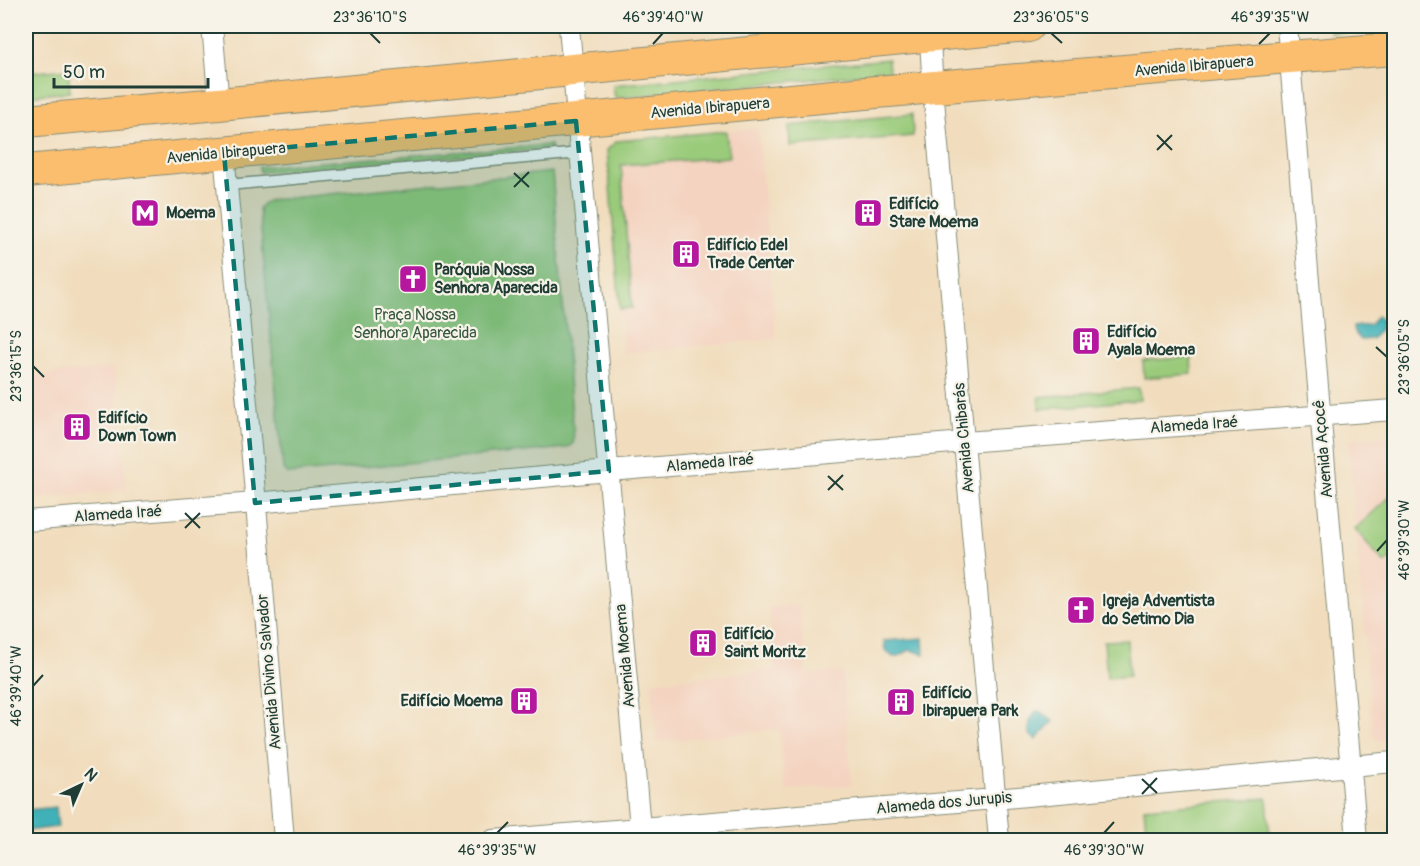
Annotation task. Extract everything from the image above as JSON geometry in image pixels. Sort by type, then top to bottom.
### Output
[{"type":"main road","points":[[26,121],[573,70],[930,30],[1028,26]]},
{"type":"main road","name":"Avenida Ibirapuera","points":[[26,171],[876,92],[1395,50]]},
{"type":"street","points":[[212,26],[219,104]]},
{"type":"street","points":[[569,26],[609,471]]},
{"type":"street","name":"Avenida Açocê","points":[[1287,26],[1357,840]]},
{"type":"street","name":"Avenida Chibarás","points":[[930,30],[933,88],[999,840]]},
{"type":"street","points":[[224,153],[255,503]]},
{"type":"street","name":"Alameda Iraé","points":[[26,521],[965,442],[1395,410]]},
{"type":"street","name":"Avenida Moema","points":[[609,471],[640,834]]},
{"type":"street","name":"Avenida Divino Salvador","points":[[255,503],[284,840]]},
{"type":"street","name":"Alameda dos Jurupis","points":[[493,840],[640,834],[1395,762]]},
{"type":"lane","name":"Avenida Ibirapuera","points":[[228,185],[579,153]]},
{"type":"highlighted area","points":[[576,121],[609,471],[255,503],[224,153]]},
{"type":"shaded area","points":[[758,128],[776,339],[623,353],[607,150],[617,141]]},
{"type":"shaded area","points":[[114,368],[127,490],[34,499],[26,376]]},
{"type":"shaded area","points":[[1394,435],[1394,740],[1377,741],[1373,737],[1348,439]]},
{"type":"shaded area","points":[[800,605],[806,674],[842,671],[852,785],[785,790],[779,729],[657,742],[651,682],[774,669],[769,607]]},
{"type":"green space","points":[[1329,26],[1394,26],[1394,28],[1330,33]]},
{"type":"green space","points":[[888,59],[889,72],[615,98],[613,85]]},
{"type":"green space","points":[[68,69],[70,92],[26,96],[26,73]]},
{"type":"green space","points":[[912,114],[913,136],[790,146],[789,126]]},
{"type":"green space","points":[[726,131],[729,157],[621,165],[632,308],[620,309],[607,150],[617,141]]},
{"type":"green space","points":[[550,145],[551,149],[260,172],[259,167]]},
{"type":"green space","name":"Praça Nossa Senhora Aparecida","points":[[552,172],[574,440],[572,445],[566,448],[288,474],[283,469],[259,208],[270,200]]},
{"type":"green space","points":[[1191,357],[1192,374],[1144,378],[1143,361]]},
{"type":"green space","points":[[1139,388],[1140,400],[1040,409],[1039,397]]},
{"type":"green space","points":[[1394,493],[1394,555],[1385,564],[1355,529]]},
{"type":"green space","points":[[1127,640],[1129,676],[1107,678],[1104,641]]},
{"type":"green space","points":[[1267,798],[1270,840],[1147,840],[1144,808]]},
{"type":"green space","points":[[850,834],[851,840],[766,840]]},
{"type":"water","points":[[1377,316],[1381,319],[1382,327],[1372,339],[1361,340],[1353,327],[1370,325]]},
{"type":"water","points":[[923,638],[924,654],[910,650],[893,657],[885,650],[884,641]]},
{"type":"water","points":[[1036,711],[1040,711],[1053,721],[1036,740],[1029,734],[1030,721]]},
{"type":"water","points":[[56,807],[58,827],[26,831],[26,810]]},
{"type":"place","name":"Moema","points":[[145,213]]},
{"type":"place","name":"Edifício Stare Moema","points":[[868,213]]},
{"type":"place","name":"Edifício Edel Trade Center","points":[[686,254]]},
{"type":"place","name":"Paróquia Nossa Senhora Aparecida","points":[[413,279]]},
{"type":"place","name":"Edifício Ayala Moema","points":[[1086,341]]},
{"type":"place","name":"Edifício Down Town","points":[[77,427]]},
{"type":"place","name":"Igreja Adventista do Setimo Dia","points":[[1081,610]]},
{"type":"place","name":"Edifício Saint Moritz","points":[[703,643]]},
{"type":"place","name":"Edifício Moema","points":[[524,701]]},
{"type":"place","name":"Edifício Ibirapuera Park","points":[[901,702]]}]
